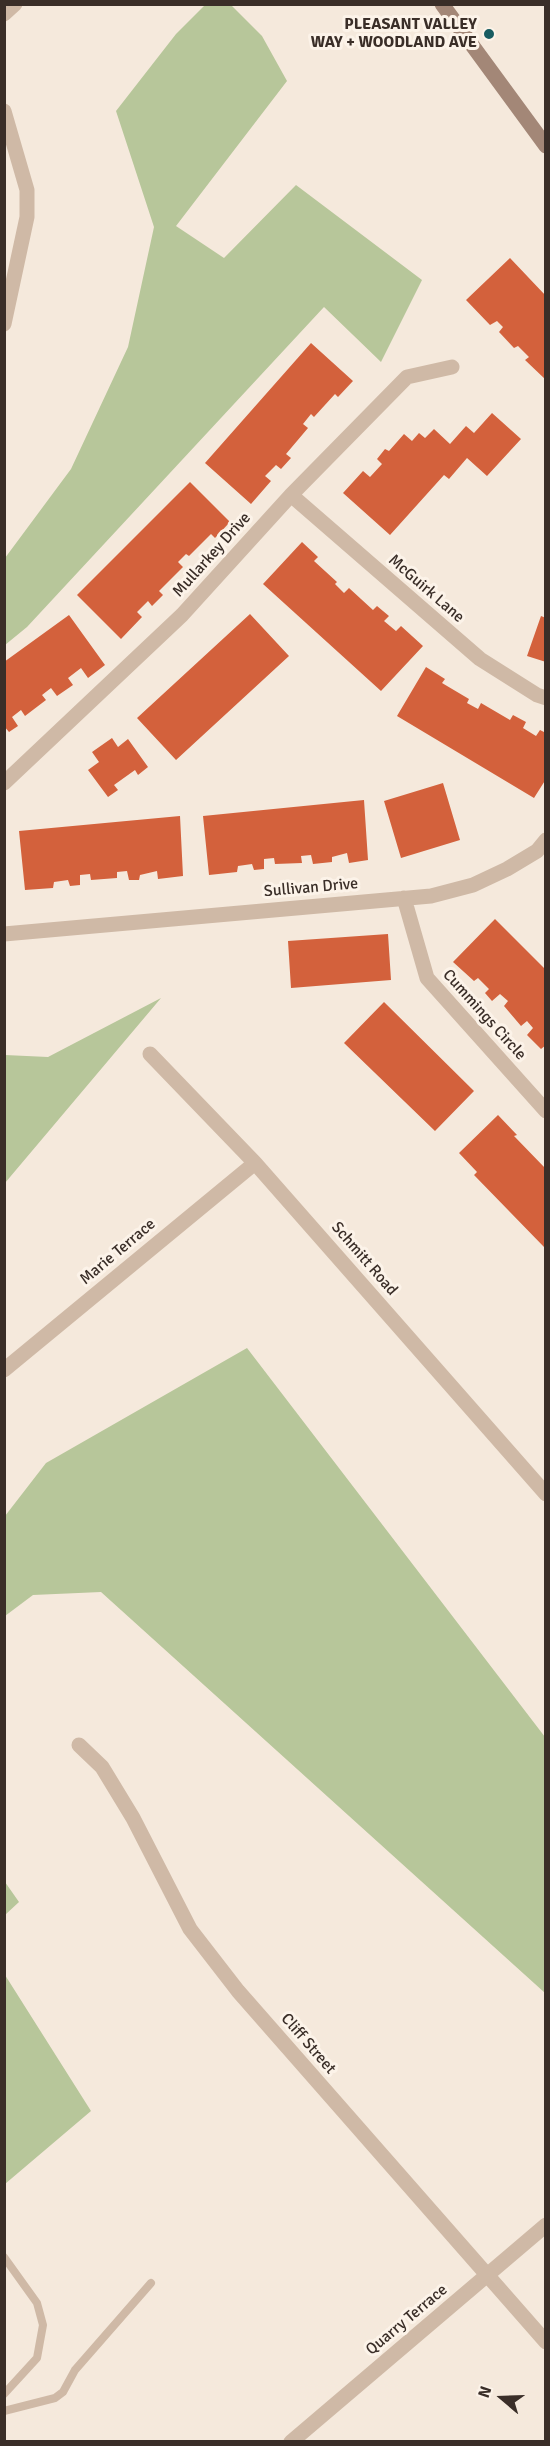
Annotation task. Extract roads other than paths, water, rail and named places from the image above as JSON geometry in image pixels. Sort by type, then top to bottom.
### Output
[{"type":"main road","points":[[445,6],[546,146]]},
{"type":"street","points":[[4,14],[15,4]]},
{"type":"street","points":[[4,111],[27,190],[27,217],[4,324]]},
{"type":"street","name":"Mullarkey Drive","points":[[4,783],[182,615],[291,495],[407,377],[452,367]]},
{"type":"street","name":"McGuirk Lane","points":[[291,495],[480,659],[537,695],[546,698]]},
{"type":"street","name":"Sullivan Drive","points":[[4,934],[431,896],[473,885],[507,869],[537,851],[546,840]]},
{"type":"street","name":"Cummings Circle","points":[[404,898],[427,978],[546,1111]]},
{"type":"street","name":"Schmitt Road","points":[[150,1054],[255,1162],[546,1494]]},
{"type":"street","name":"Marie Terrace","points":[[4,1370],[255,1162]]},
{"type":"street","name":"Cliff Street","points":[[79,1745],[102,1767],[134,1818],[189,1929],[238,1991],[426,2208],[488,2274],[546,2342]]},
{"type":"street","name":"Quarry Terrace","points":[[291,2442],[546,2225]]},
{"type":"lane","points":[[4,2257],[37,2303],[43,2325],[37,2358],[4,2394]]},
{"type":"lane","points":[[4,2411],[55,2398],[63,2392],[75,2370],[151,2283]]},
{"type":"place","name":"PLEASANT VALLEY WAY + WOODLAND AVE","points":[[489,34]]}]
